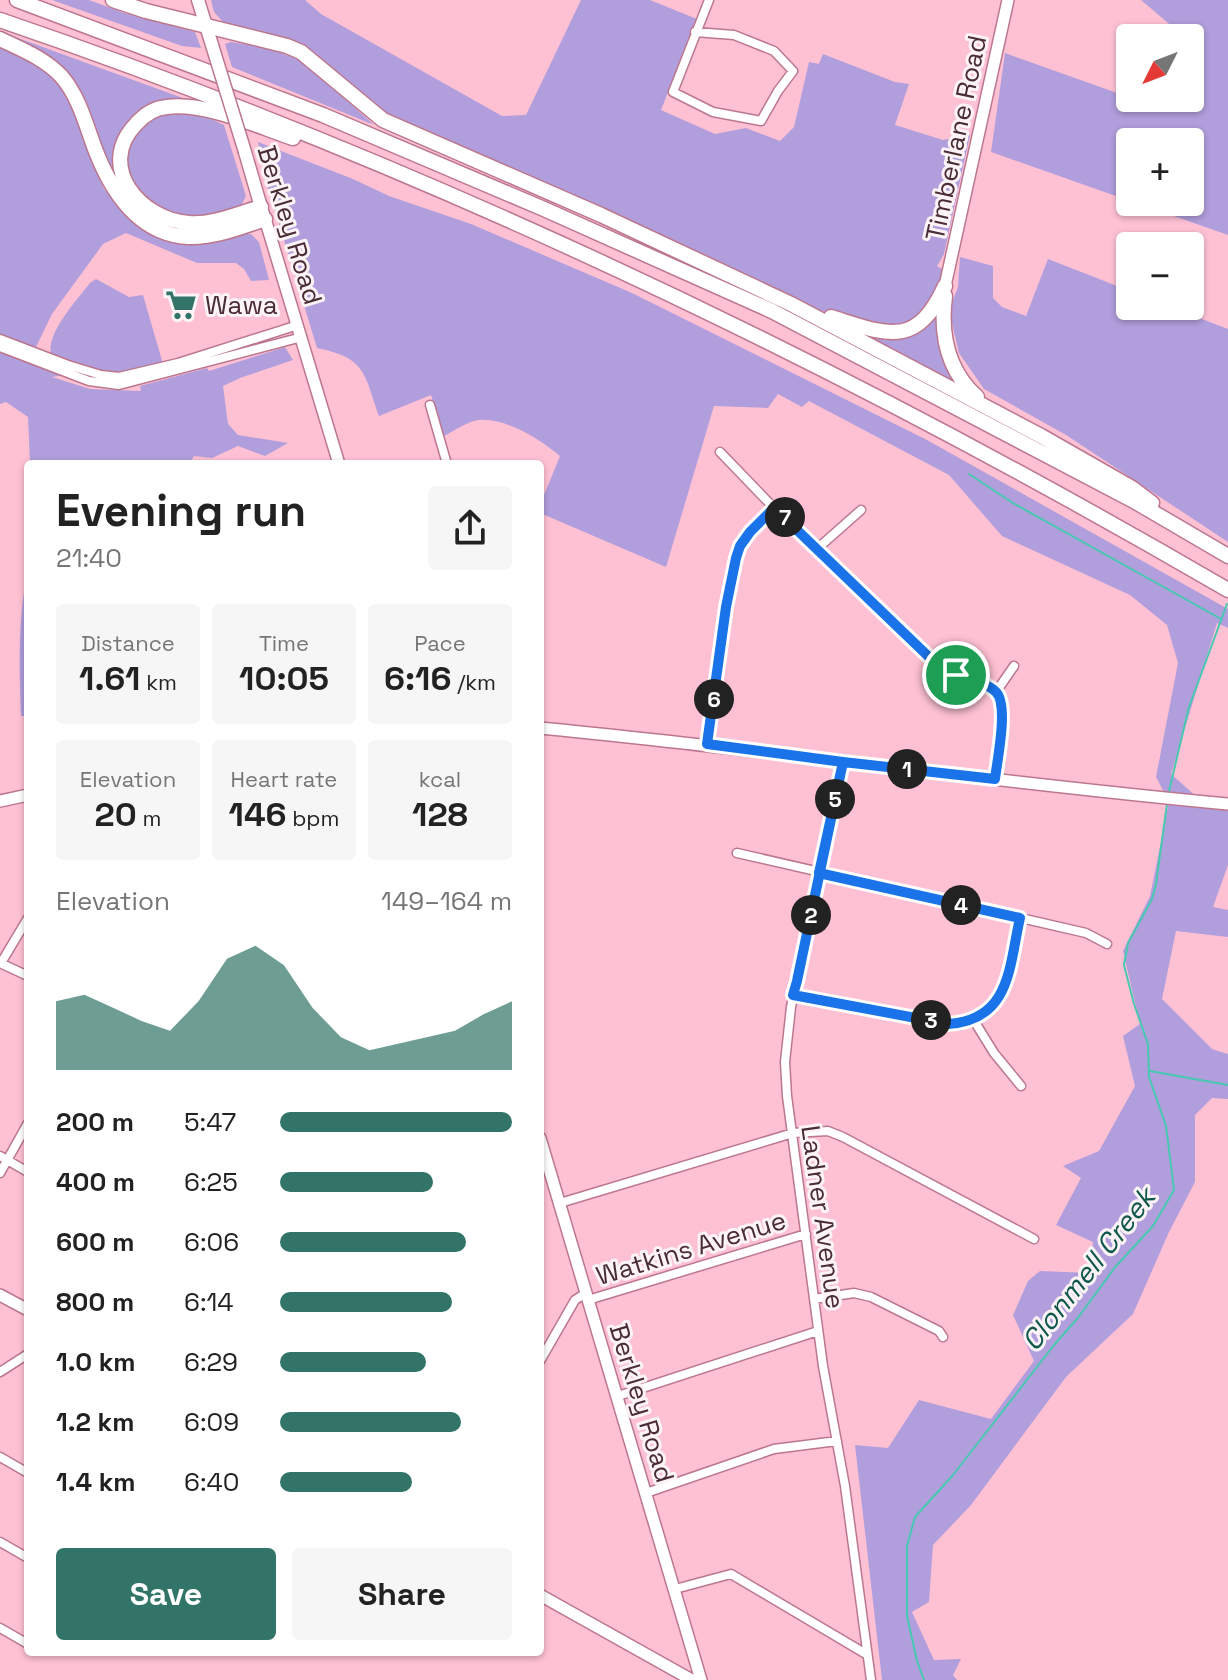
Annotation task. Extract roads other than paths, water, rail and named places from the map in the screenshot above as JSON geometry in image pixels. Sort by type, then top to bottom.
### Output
[{"type":"highway","points":[[17,0],[323,115],[772,311],[1107,487],[1228,556]]},
{"type":"highway","points":[[113,0],[301,52],[383,120],[601,215],[791,304],[990,408],[1132,488],[1207,544]]},
{"type":"highway","points":[[0,20],[117,61],[323,141],[648,283],[964,441],[1228,590]]},
{"type":"highway","points":[[0,39],[34,56],[62,77],[78,104],[107,179],[127,207],[142,219],[168,233],[188,237],[206,235],[263,213]]},
{"type":"highway","points":[[263,213],[203,223],[188,223],[161,216],[139,202],[125,182],[121,162],[128,135],[139,121],[159,108],[180,106],[223,115],[364,166],[628,282],[648,283]]},
{"type":"highway","points":[[945,286],[943,312],[946,350],[969,390],[990,408]]},
{"type":"highway","points":[[791,304],[873,330],[898,333],[924,320],[938,302],[945,286]]},
{"type":"main road","name":"Berkley Road","points":[[198,0],[263,213]]},
{"type":"street","points":[[695,32],[734,35],[774,51],[793,71],[761,121],[713,112],[673,92],[695,32],[709,0]]},
{"type":"street","name":"Timberlane Road","points":[[945,286],[1008,0]]},
{"type":"street","name":"Berkley Road","points":[[263,213],[338,460]]},
{"type":"street","points":[[0,339],[68,365],[119,377],[300,331]]},
{"type":"street","points":[[0,347],[89,381],[119,385],[300,331]]},
{"type":"street","points":[[430,405],[446,460]]},
{"type":"street","points":[[720,452],[938,665],[947,672],[996,692],[1002,711],[995,779]]},
{"type":"street","points":[[707,744],[736,558],[750,532],[774,508]]},
{"type":"street","points":[[818,548],[861,510]]},
{"type":"street","points":[[996,692],[1014,666]]},
{"type":"street","points":[[544,728],[1228,804]]},
{"type":"street","name":"Ladner Avenue","points":[[843,762],[793,995],[785,1062],[818,1331],[871,1680]]},
{"type":"street","points":[[0,801],[24,796]]},
{"type":"street","points":[[737,853],[1086,933],[1107,944]]},
{"type":"street","points":[[793,995],[948,1024],[973,1019],[989,1011],[1002,994],[1020,918]]},
{"type":"street","points":[[24,924],[0,963],[24,974]]},
{"type":"street","points":[[973,1019],[994,1053],[1021,1086]]},
{"type":"street","points":[[0,1173],[4,1158],[24,1129]]},
{"type":"street","points":[[560,1203],[793,1133],[828,1131],[1034,1239]]},
{"type":"street","name":"Berkley Road","points":[[544,1152],[701,1680]]},
{"type":"street","points":[[4,1158],[24,1170]]},
{"type":"street","name":"Watkins Avenue","points":[[587,1296],[806,1234]]},
{"type":"street","points":[[814,1299],[854,1293],[871,1297],[939,1331],[943,1337]]},
{"type":"street","points":[[0,1295],[24,1308]]},
{"type":"street","points":[[544,1354],[575,1300],[587,1296]]},
{"type":"street","points":[[618,1396],[818,1331]]},
{"type":"street","points":[[0,1372],[24,1357]]},
{"type":"street","points":[[646,1493],[774,1449],[837,1441]]},
{"type":"street","points":[[0,1457],[24,1471]]},
{"type":"street","points":[[0,1542],[24,1556]]},
{"type":"street","points":[[675,1589],[731,1574],[866,1654]]},
{"type":"street","points":[[544,1597],[692,1680]]},
{"type":"street","points":[[0,1628],[24,1642]]},
{"type":"waterway","points":[[969,474],[1013,503],[1221,619]]},
{"type":"waterway","name":"Clonmell Creek","points":[[1169,791],[1189,707],[1227,604]]},
{"type":"waterway","name":"Clonmell Creek","points":[[924,1680],[907,1616],[907,1546],[915,1517],[953,1475],[1116,1266],[1153,1226],[1174,1190],[1166,1126],[1149,1077],[1148,1044],[1124,965],[1128,943],[1152,899],[1167,804]]},
{"type":"waterway","points":[[1150,1071],[1228,1085]]},
{"type":"place","name":"Wawa","points":[[181,305]]}]
